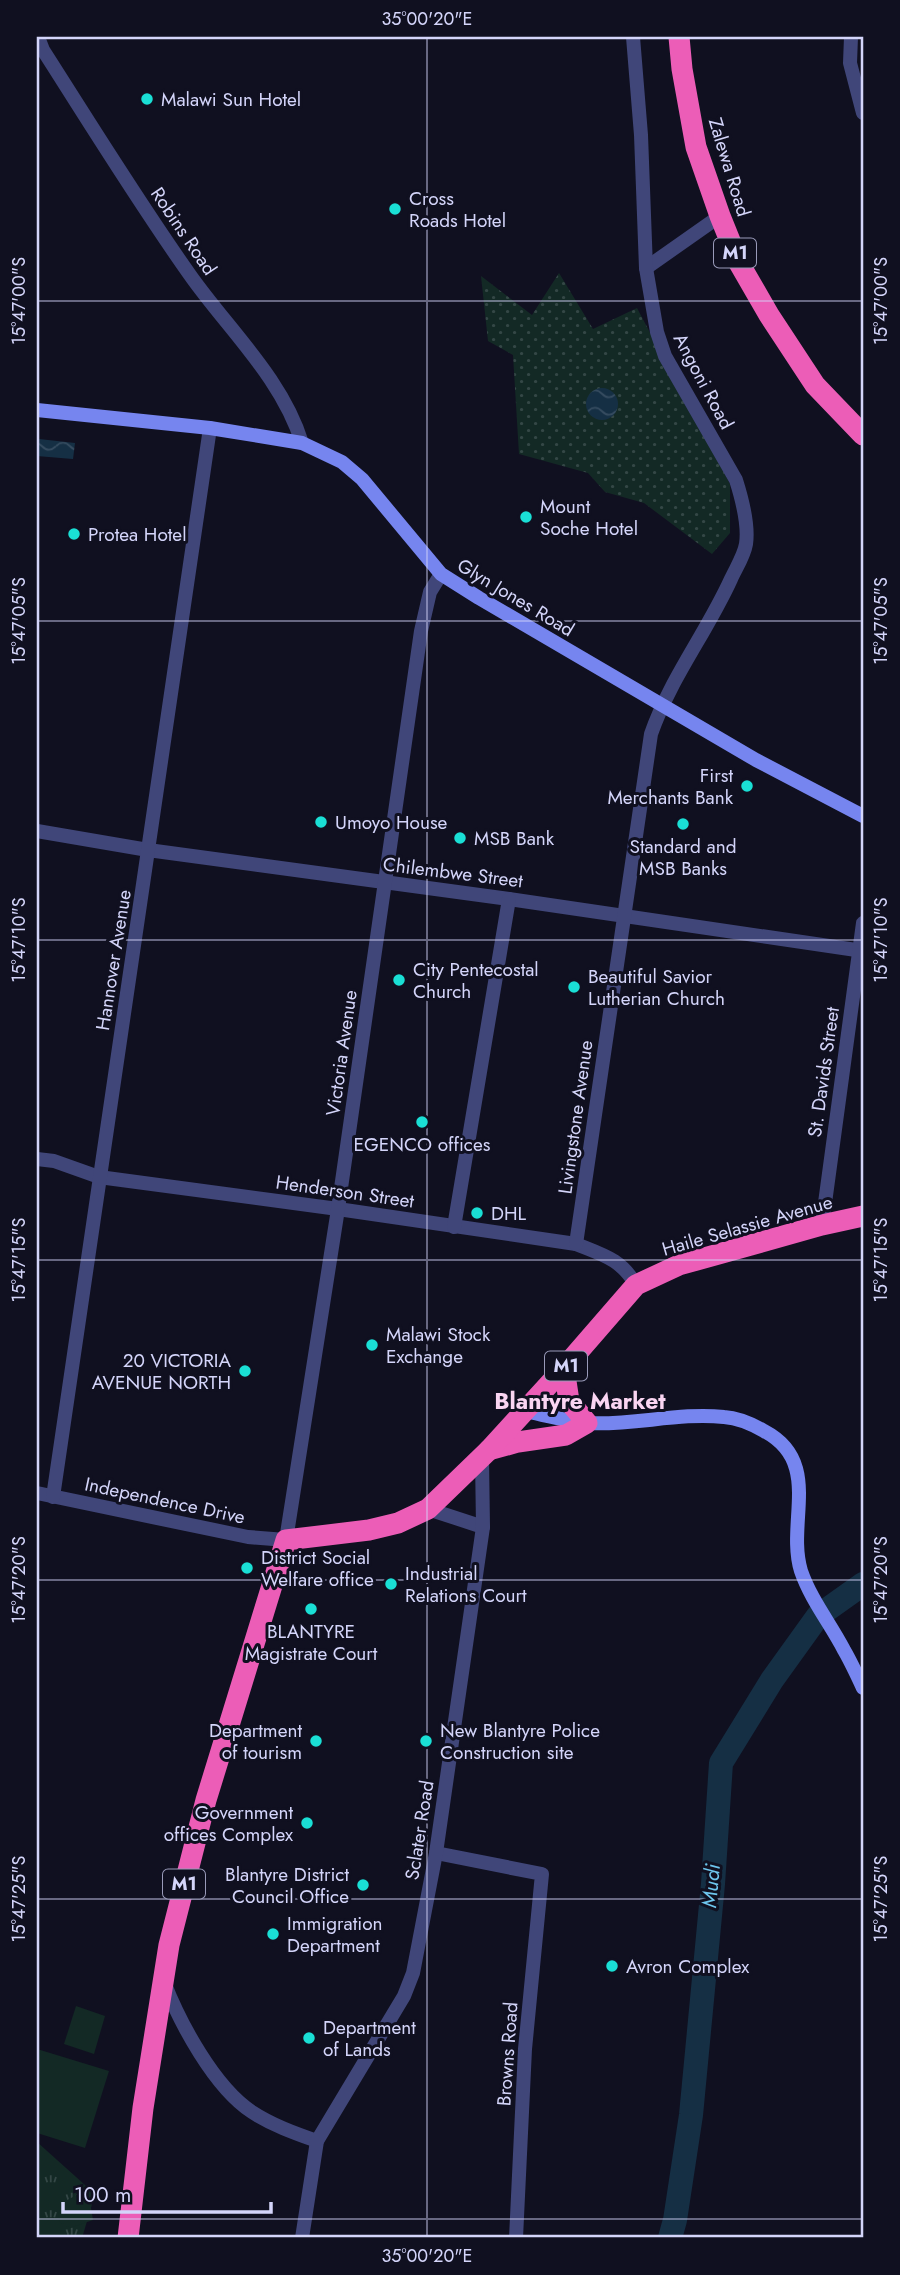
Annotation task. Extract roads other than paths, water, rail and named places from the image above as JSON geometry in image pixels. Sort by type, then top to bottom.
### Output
[{"type":"highway","name":"Zalewa Road","points":[[679,37],[696,147],[739,263],[815,385],[863,435]]},
{"type":"highway","name":"Haile Selassie Avenue","points":[[286,1540],[369,1530],[398,1523],[428,1509],[485,1454],[636,1285],[678,1265],[863,1216]]},
{"type":"highway","points":[[485,1454],[518,1442],[566,1434],[587,1423],[569,1401],[564,1368]]},
{"type":"highway","name":"M1","points":[[128,2238],[144,2095],[169,1945],[206,1800],[286,1540]]},
{"type":"street","name":"Robins Road","points":[[38,37],[50,62],[180,260],[283,396],[302,443]]},
{"type":"street","points":[[850,37],[850,63],[863,113]]},
{"type":"street","name":"Angoni Road","points":[[633,42],[641,135],[646,268],[657,332],[665,356],[736,480],[747,538],[746,547],[727,589],[661,705]]},
{"type":"street","points":[[646,268],[720,216]]},
{"type":"street","name":"Glyn Jones Road","points":[[37,410],[210,428],[302,443],[342,462],[362,480],[441,574],[756,760],[863,816]]},
{"type":"street","name":"Hannover Avenue","points":[[53,1497],[210,428]]},
{"type":"street","name":"Victoria Avenue","points":[[286,1540],[338,1209],[421,631],[430,592],[441,574]]},
{"type":"street","name":"Livingstone Avenue","points":[[576,1244],[645,765],[651,734],[661,705]]},
{"type":"street","name":"Chilembwe Street","points":[[37,831],[148,850],[624,915],[861,951]]},
{"type":"street","points":[[454,1227],[509,899]]},
{"type":"street","name":"St. Davids Street","points":[[822,1225],[863,923]]},
{"type":"street","name":"Henderson Street","points":[[37,1159],[54,1161],[99,1177],[576,1244],[610,1257],[626,1268],[636,1285]]},
{"type":"street","points":[[524,1411],[587,1423],[703,1415],[729,1417],[749,1423],[774,1436],[790,1454],[800,1488],[797,1547],[800,1568],[809,1591],[863,1688]]},
{"type":"street","name":"Sclater Road","points":[[317,2141],[404,1996],[413,1973],[436,1853],[483,1527],[485,1454]]},
{"type":"street","name":"Independence Drive","points":[[37,1493],[248,1537],[286,1540]]},
{"type":"street","points":[[428,1509],[483,1527]]},
{"type":"street","name":"Browns Road","points":[[436,1853],[542,1874],[525,2049],[516,2238]]},
{"type":"street","points":[[163,1980],[174,2008],[200,2054],[231,2092],[249,2110],[289,2132],[317,2141],[302,2238]]},
{"type":"water","points":[[602,388],[613,393],[618,404],[613,415],[602,420],[591,415],[586,404],[591,393]]},
{"type":"water","points":[[39,439],[75,443],[73,459],[37,456]]},
{"type":"waterway","name":"Mudi","points":[[670,2238],[691,2115],[713,1884],[721,1763],[772,1680],[818,1616],[863,1584]]},
{"type":"place","name":"Malawi Sun Hotel","points":[[147,99]]},
{"type":"place","name":"Cross Roads Hotel","points":[[395,209]]},
{"type":"place","name":"Mount Soche Hotel","points":[[526,517]]},
{"type":"place","name":"Protea Hotel","points":[[74,534]]},
{"type":"place","name":"First Merchants Bank","points":[[747,786]]},
{"type":"place","name":"Umoyo House","points":[[321,822]]},
{"type":"place","name":"Standard and MSB Banks","points":[[683,824]]},
{"type":"place","name":"MSB Bank","points":[[460,838]]},
{"type":"place","name":"City Pentecostal Church","points":[[399,980]]},
{"type":"place","name":"Beautiful Savior Lutherian Church","points":[[574,987]]},
{"type":"place","name":"EGENCO offices","points":[[422,1122]]},
{"type":"place","name":"DHL","points":[[477,1213]]},
{"type":"place","name":"Malawi Stock Exchange","points":[[372,1345]]},
{"type":"place","name":"20 VICTORIA AVENUE NORTH","points":[[245,1371]]},
{"type":"place","name":"District Social Welfare office","points":[[247,1568]]},
{"type":"place","name":"Industrial Relations Court","points":[[391,1584]]},
{"type":"place","name":"BLANTYRE Magistrate Court","points":[[311,1609]]},
{"type":"place","name":"Department of tourism","points":[[316,1741]]},
{"type":"place","name":"New Blantyre Police Construction site","points":[[426,1741]]},
{"type":"place","name":"Government offices Complex","points":[[307,1823]]},
{"type":"place","name":"Blantyre District Council Office","points":[[363,1885]]},
{"type":"place","name":"Immigration Department","points":[[273,1934]]},
{"type":"place","name":"Avron Complex","points":[[612,1966]]},
{"type":"place","name":"Department of Lands","points":[[309,2038]]},
{"type":"district","name":"Blantyre Market","points":[[580,1401]]}]
